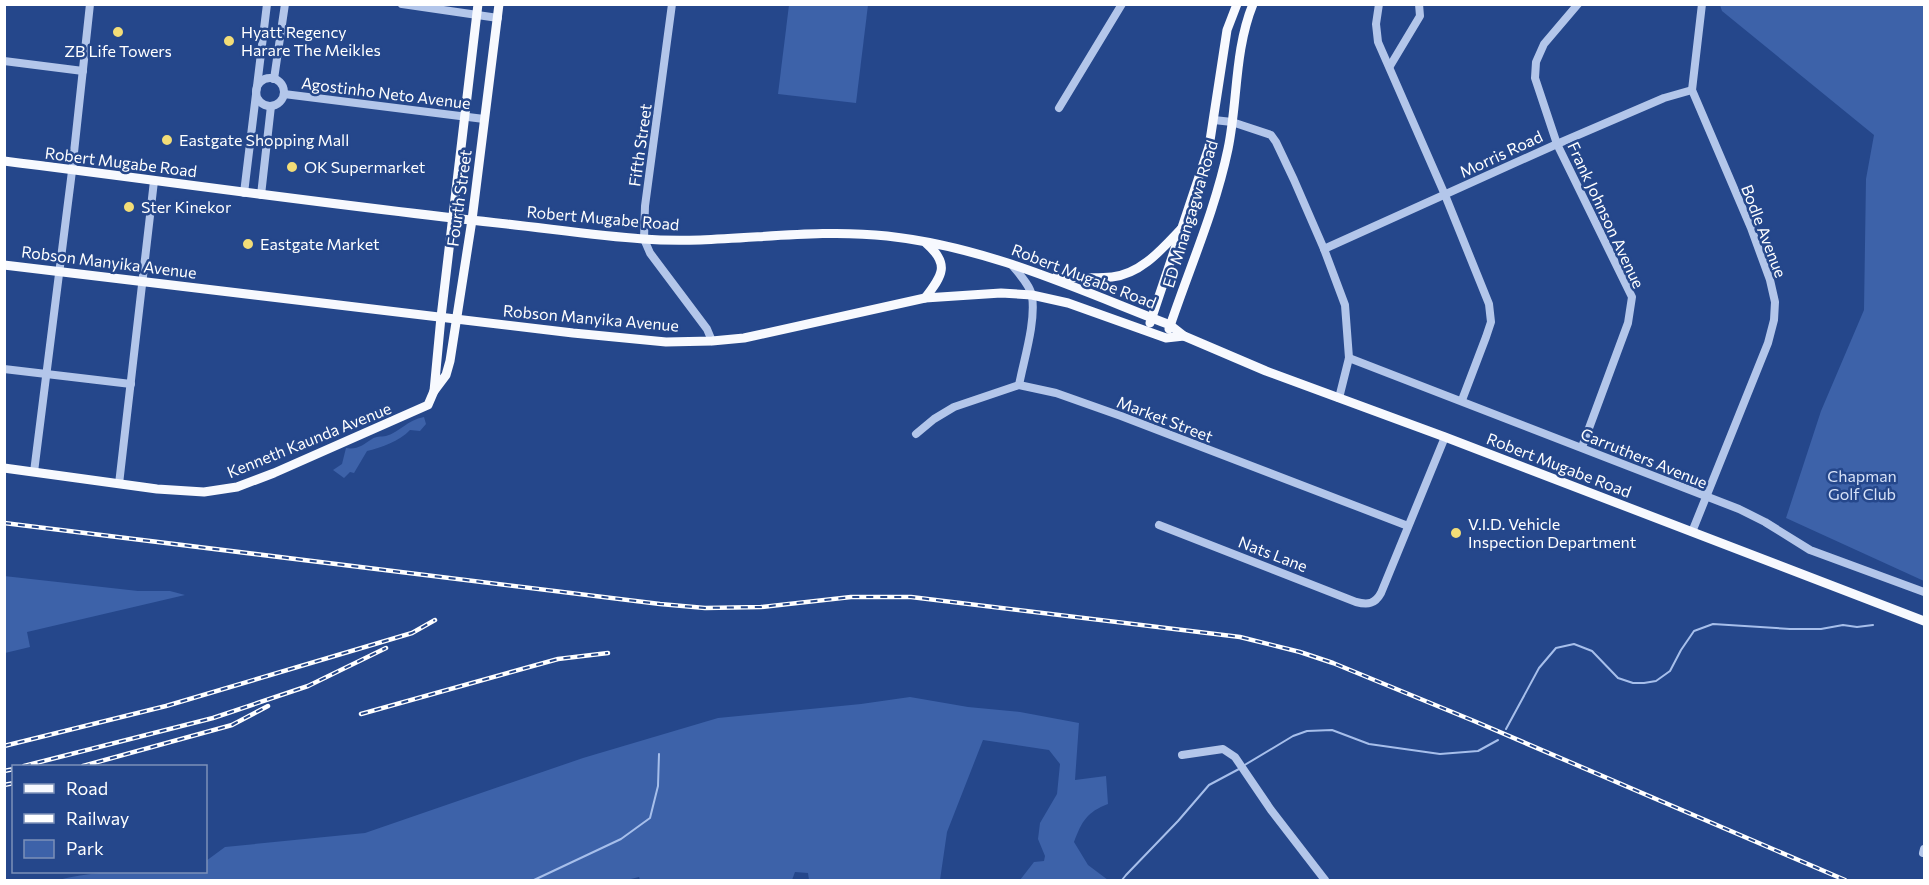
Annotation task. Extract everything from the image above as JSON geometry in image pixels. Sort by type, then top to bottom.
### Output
[{"type":"main road","points":[[434,391],[478,4]]},
{"type":"main road","name":"Fourth Street","points":[[434,391],[446,375],[450,361],[472,220],[500,4]]},
{"type":"main road","name":"ED Mnangagwa Road","points":[[1148,331],[1209,147],[1225,40],[1237,4]]},
{"type":"main road","name":"ED Mnangagwa Road","points":[[1166,338],[1216,193],[1228,148],[1239,57],[1245,26],[1253,4]]},
{"type":"main road","name":"Robert Mugabe Road","points":[[4,161],[453,219],[644,239],[681,240],[828,234],[885,236],[967,250],[1050,277],[1170,325],[1184,336],[1266,371],[1445,437],[1924,621]]},
{"type":"main road","points":[[1050,277],[1100,278],[1129,273],[1154,256],[1183,226]]},
{"type":"main road","points":[[924,241],[940,257],[941,264],[938,279],[925,298]]},
{"type":"main road","name":"Robson Manyika Avenue","points":[[4,265],[573,333],[666,342],[744,338],[925,298],[982,292],[1032,295],[1068,303],[1166,338]]},
{"type":"main road","name":"Robert Mugabe Road","points":[[1166,338],[1184,336]]},
{"type":"main road","name":"Kenneth Kaunda Avenue","points":[[4,468],[119,484],[204,492],[237,487],[412,413],[428,405],[434,391]]},
{"type":"street","points":[[34,472],[72,171],[90,4]]},
{"type":"street","points":[[244,193],[267,4]]},
{"type":"street","points":[[261,195],[271,106],[259,100],[256,91],[260,82],[269,78],[274,79],[285,4]]},
{"type":"street","points":[[402,4],[498,18]]},
{"type":"street","name":"Fifth Street","points":[[644,239],[645,206],[672,4]]},
{"type":"street","points":[[1059,108],[1122,4]]},
{"type":"street","points":[[1379,4],[1376,24],[1378,42],[1490,303],[1491,322],[1462,400]]},
{"type":"street","points":[[1390,66],[1420,16],[1419,4]]},
{"type":"street","name":"Frank Johnson Avenue","points":[[1578,4],[1544,44],[1536,62],[1535,78],[1557,144],[1632,297],[1628,323],[1582,447]]},
{"type":"street","name":"Bodle Avenue","points":[[1692,532],[1768,343],[1774,320],[1775,302],[1770,280],[1750,228],[1692,90],[1702,4]]},
{"type":"street","points":[[4,61],[83,70]]},
{"type":"street","name":"Agostinho Neto Avenue","points":[[271,106],[280,102],[284,94],[282,84],[274,79]]},
{"type":"street","name":"Morris Road","points":[[1324,249],[1557,144],[1664,98],[1692,90]]},
{"type":"street","name":"Agostinho Neto Avenue","points":[[284,94],[484,119]]},
{"type":"street","points":[[1214,120],[1232,122],[1264,131],[1276,142],[1324,249],[1345,305],[1349,358],[1339,398]]},
{"type":"street","points":[[119,484],[154,181]]},
{"type":"street","points":[[644,239],[650,253],[707,329],[712,341]]},
{"type":"street","points":[[916,434],[934,419],[954,407],[1019,385],[1032,317],[1032,295],[1022,277],[1010,264]]},
{"type":"street","name":"Carruthers Avenue","points":[[1349,358],[1462,400],[1706,497],[1756,518],[1810,550],[1924,592]]},
{"type":"street","points":[[4,369],[130,384]]},
{"type":"street","name":"Market Street","points":[[1019,385],[1056,393],[1121,416],[1408,526]]},
{"type":"street","points":[[1408,526],[1445,437]]},
{"type":"street","name":"Nats Lane","points":[[1159,525],[1356,602],[1368,604],[1378,599],[1408,526]]},
{"type":"street","points":[[1182,755],[1222,749],[1237,759],[1271,810],[1325,880]]},
{"type":"green space","points":[[789,5],[868,5],[856,103],[778,94]]},
{"type":"green space","name":"Chapman Golf Club","points":[[1720,5],[1924,5],[1924,581],[1786,518],[1821,411],[1864,310],[1866,179],[1874,135],[1722,11]]},
{"type":"green space","points":[[424,417],[426,424],[420,431],[410,430],[395,441],[367,451],[354,473],[350,472],[344,478],[333,470],[342,464],[346,448],[357,448],[375,437],[391,434]]},
{"type":"green space","points":[[4,576],[138,591],[170,591],[185,595],[27,632],[30,647],[5,653]]},
{"type":"green space","points":[[910,697],[968,707],[1020,712],[1079,723],[1075,780],[1106,776],[1108,804],[1095,810],[1086,818],[1074,842],[1088,865],[1108,880],[1020,880],[1034,862],[1044,861],[1045,856],[1038,839],[1040,823],[1057,794],[1060,764],[1049,750],[983,740],[947,832],[940,880],[809,880],[808,873],[795,872],[792,880],[640,880],[639,877],[627,880],[58,880],[104,873],[207,873],[207,860],[225,847],[365,833],[583,758],[718,718]]},
{"type":"waterway","points":[[1506,729],[1539,668],[1556,648],[1574,644],[1592,651],[1618,678],[1633,683],[1644,683],[1656,681],[1670,671],[1694,631],[1713,624],[1790,629],[1873,625]]},
{"type":"waterway","points":[[1243,766],[1293,736],[1307,731],[1332,730],[1369,744],[1440,754],[1478,751],[1498,740]]},
{"type":"waterway","points":[[534,880],[621,839],[650,818],[658,786],[659,754]]},
{"type":"waterway","points":[[1122,880],[1209,785],[1239,769]]},
{"type":"railway","points":[[4,523],[660,604],[705,608],[761,607],[851,597],[911,597],[1240,637],[1333,663],[1845,880]]},
{"type":"railway","points":[[4,746],[166,706],[412,633],[435,620]]},
{"type":"railway","points":[[28,765],[213,718],[308,686],[386,648]]},
{"type":"railway","points":[[361,714],[558,659],[608,653]]},
{"type":"railway","points":[[87,765],[232,725],[268,706]]},
{"type":"railway","points":[[4,771],[12,769]]},
{"type":"railway","points":[[4,785],[12,783]]},
{"type":"place","name":"ZB Life Towers","points":[[118,32]]},
{"type":"place","name":"Hyatt Regency Harare The Meikles","points":[[229,41]]},
{"type":"place","name":"Eastgate Shopping Mall","points":[[167,140]]},
{"type":"place","name":"OK Supermarket","points":[[292,167]]},
{"type":"place","name":"Ster Kinekor","points":[[129,207]]},
{"type":"place","name":"Eastgate Market","points":[[248,244]]},
{"type":"place","name":"V.I.D. Vehicle Inspection Department","points":[[1456,533]]}]
